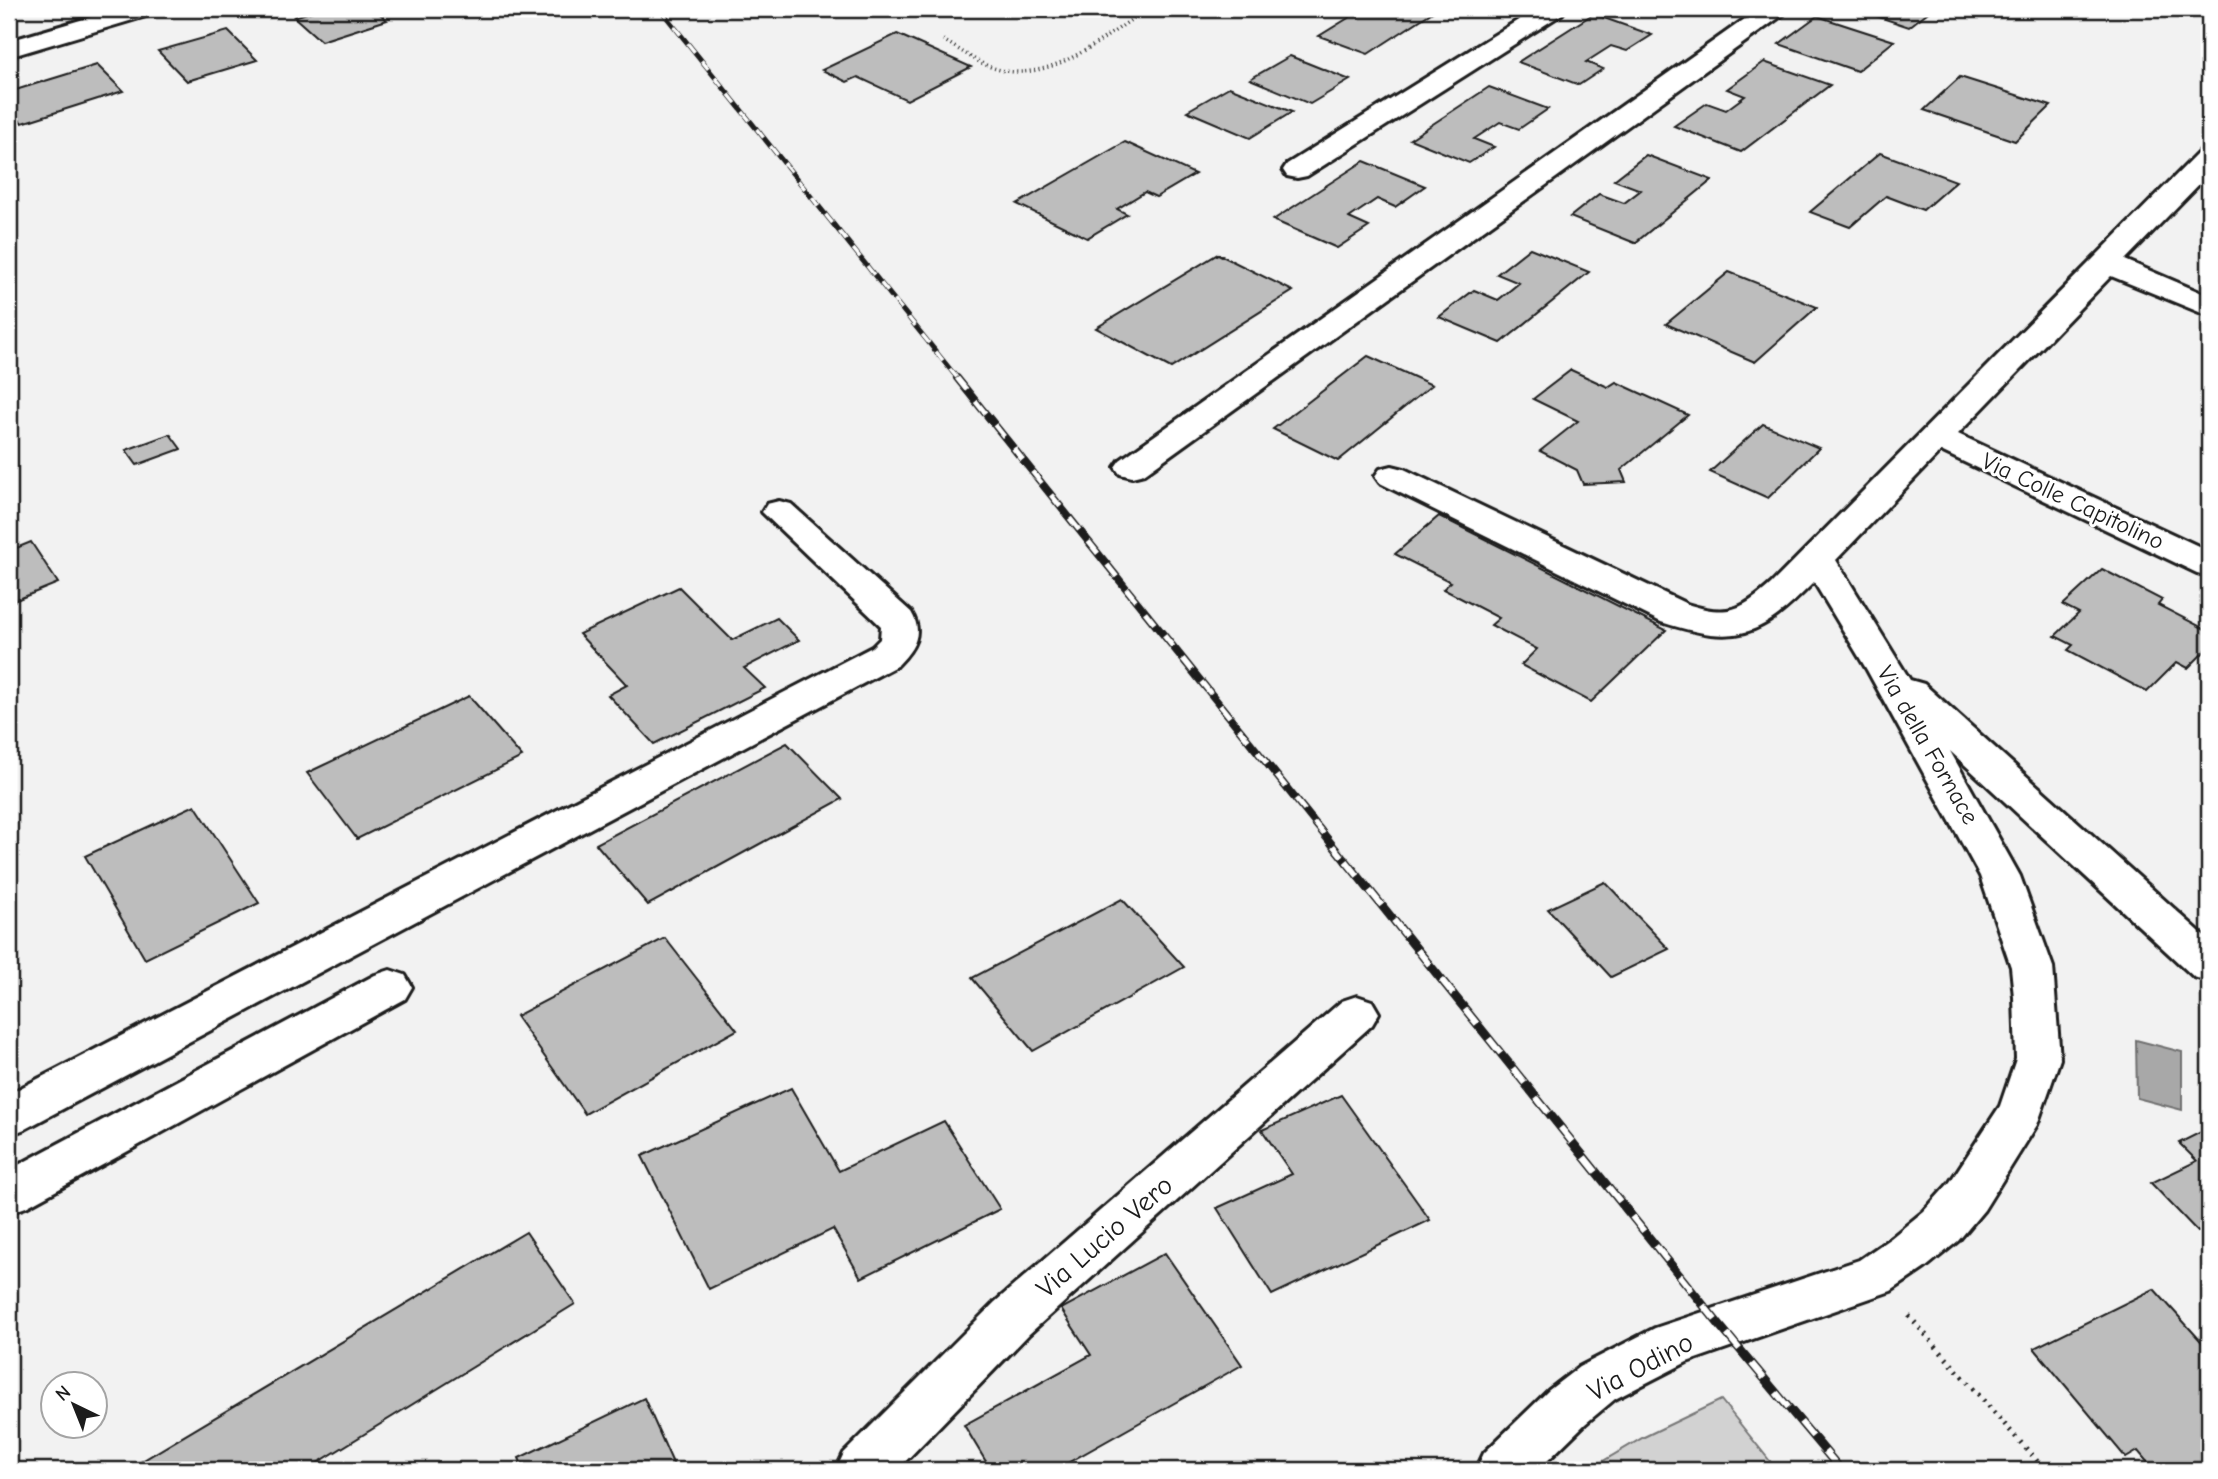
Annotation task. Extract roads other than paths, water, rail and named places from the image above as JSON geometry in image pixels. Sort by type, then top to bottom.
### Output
[{"type":"street","points":[[9,49],[144,9]]},
{"type":"street","points":[[1297,170],[1553,9]]},
{"type":"street","points":[[1132,467],[1775,9]]},
{"type":"street","points":[[1392,476],[1674,613],[1705,624],[1731,625],[1756,615],[1817,558],[2209,158]]},
{"type":"street","points":[[2106,263],[2209,307]]},
{"type":"street","name":"Via Colle Capitolino","points":[[1936,436],[2209,565]]},
{"type":"street","points":[[9,1116],[885,656],[898,642],[901,633],[898,621],[779,512]]},
{"type":"street","name":"Via della Fornace","points":[[1721,1327],[1874,1276],[1941,1226],[1967,1196],[2021,1112],[2038,1059],[2036,996],[2032,967],[2000,876],[1886,670],[1817,558]]},
{"type":"street","points":[[1886,670],[2209,965]]},
{"type":"street","points":[[9,1193],[390,987]]},
{"type":"street","name":"Via Lucio Vero","points":[[862,1470],[1012,1318],[1357,1013]]},
{"type":"street","name":"Via Odino","points":[[1502,1470],[1567,1407],[1597,1383],[1673,1344],[1721,1327]]},
{"type":"railway","points":[[660,9],[958,379]]},
{"type":"railway","points":[[957,378],[1347,863]]},
{"type":"railway","points":[[1346,861],[1721,1327],[1841,1470]]}]
